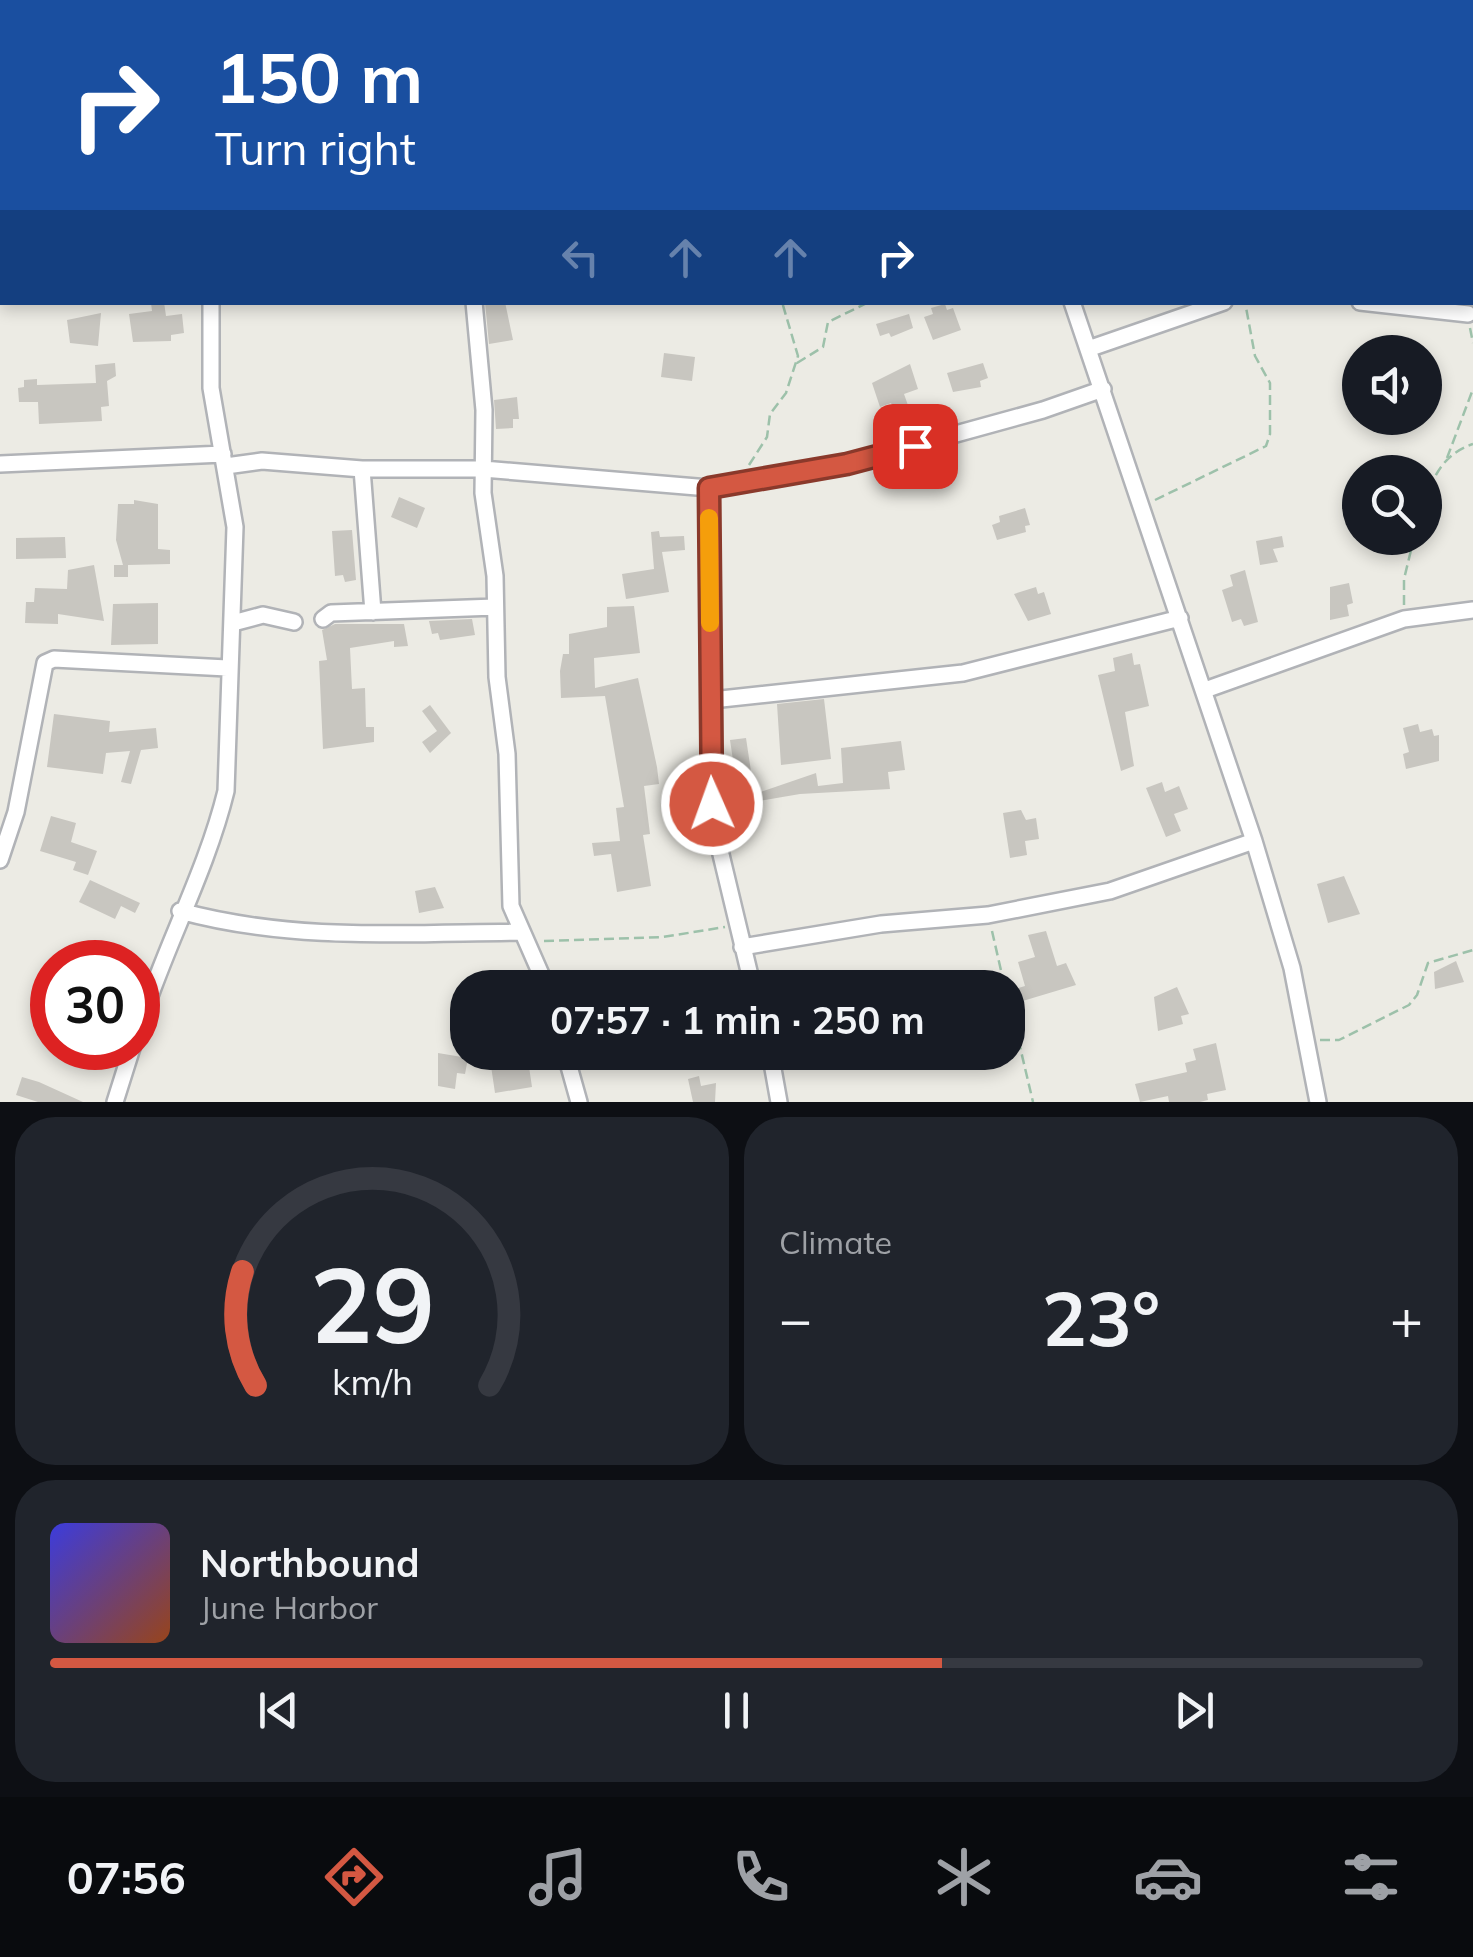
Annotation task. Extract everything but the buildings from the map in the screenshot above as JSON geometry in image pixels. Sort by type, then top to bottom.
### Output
[{"type":"street","points":[[160,968],[180,911],[217,828],[226,792],[227,668],[234,622],[235,528],[210,388],[211,305]]},
{"type":"street","points":[[474,305],[484,410],[483,469],[495,608],[511,906],[540,970]]},
{"type":"street","points":[[1073,305],[1254,841],[1292,968],[1318,1102]]},
{"type":"street","points":[[1088,350],[1216,305]]},
{"type":"street","points":[[1387,305],[1468,314]]},
{"type":"street","points":[[0,464],[225,460],[362,470],[483,469],[709,488],[847,464],[1043,410],[1103,389]]},
{"type":"street","points":[[362,470],[374,612]]},
{"type":"street","points":[[709,488],[712,817],[748,970]]},
{"type":"street","points":[[323,619],[331,613],[495,608]]},
{"type":"street","points":[[1206,690],[1404,619],[1473,610]]},
{"type":"street","points":[[234,622],[264,615],[294,622]]},
{"type":"street","points":[[712,700],[963,674],[1180,618]]},
{"type":"street","points":[[0,860],[16,812],[45,663],[54,659],[227,668]]},
{"type":"street","points":[[742,947],[881,924],[988,916],[1110,892],[1254,841]]},
{"type":"street","points":[[180,911],[219,922],[329,935],[526,937]]},
{"type":"street","points":[[116,1102],[125,1070]]},
{"type":"street","points":[[571,1070],[579,1102]]},
{"type":"street","points":[[773,1070],[779,1102]]},
{"type":"path","points":[[730,484],[765,442],[770,414],[785,396],[795,364],[797,349],[783,305]]},
{"type":"path","points":[[795,364],[822,350],[828,322],[863,305]]},
{"type":"path","points":[[1143,506],[1266,446],[1270,434],[1270,383],[1256,356],[1247,305]]},
{"type":"path","points":[[1446,461],[1473,389]]},
{"type":"path","points":[[1442,466],[1473,444]]},
{"type":"path","points":[[1404,619],[1404,579],[1410,555]]},
{"type":"path","points":[[988,916],[1002,970]]},
{"type":"path","points":[[526,937],[663,937],[736,926]]},
{"type":"path","points":[[1307,1046],[1322,1040],[1340,1040],[1400,1011],[1415,1000],[1424,968],[1432,960],[1473,950]]},
{"type":"path","points":[[1025,1068],[1033,1102]]},
{"type":"slow traffic","points":[[709,518],[710,623]]},
{"type":"route","points":[[712,804],[709,488],[847,464],[915,446]]}]
